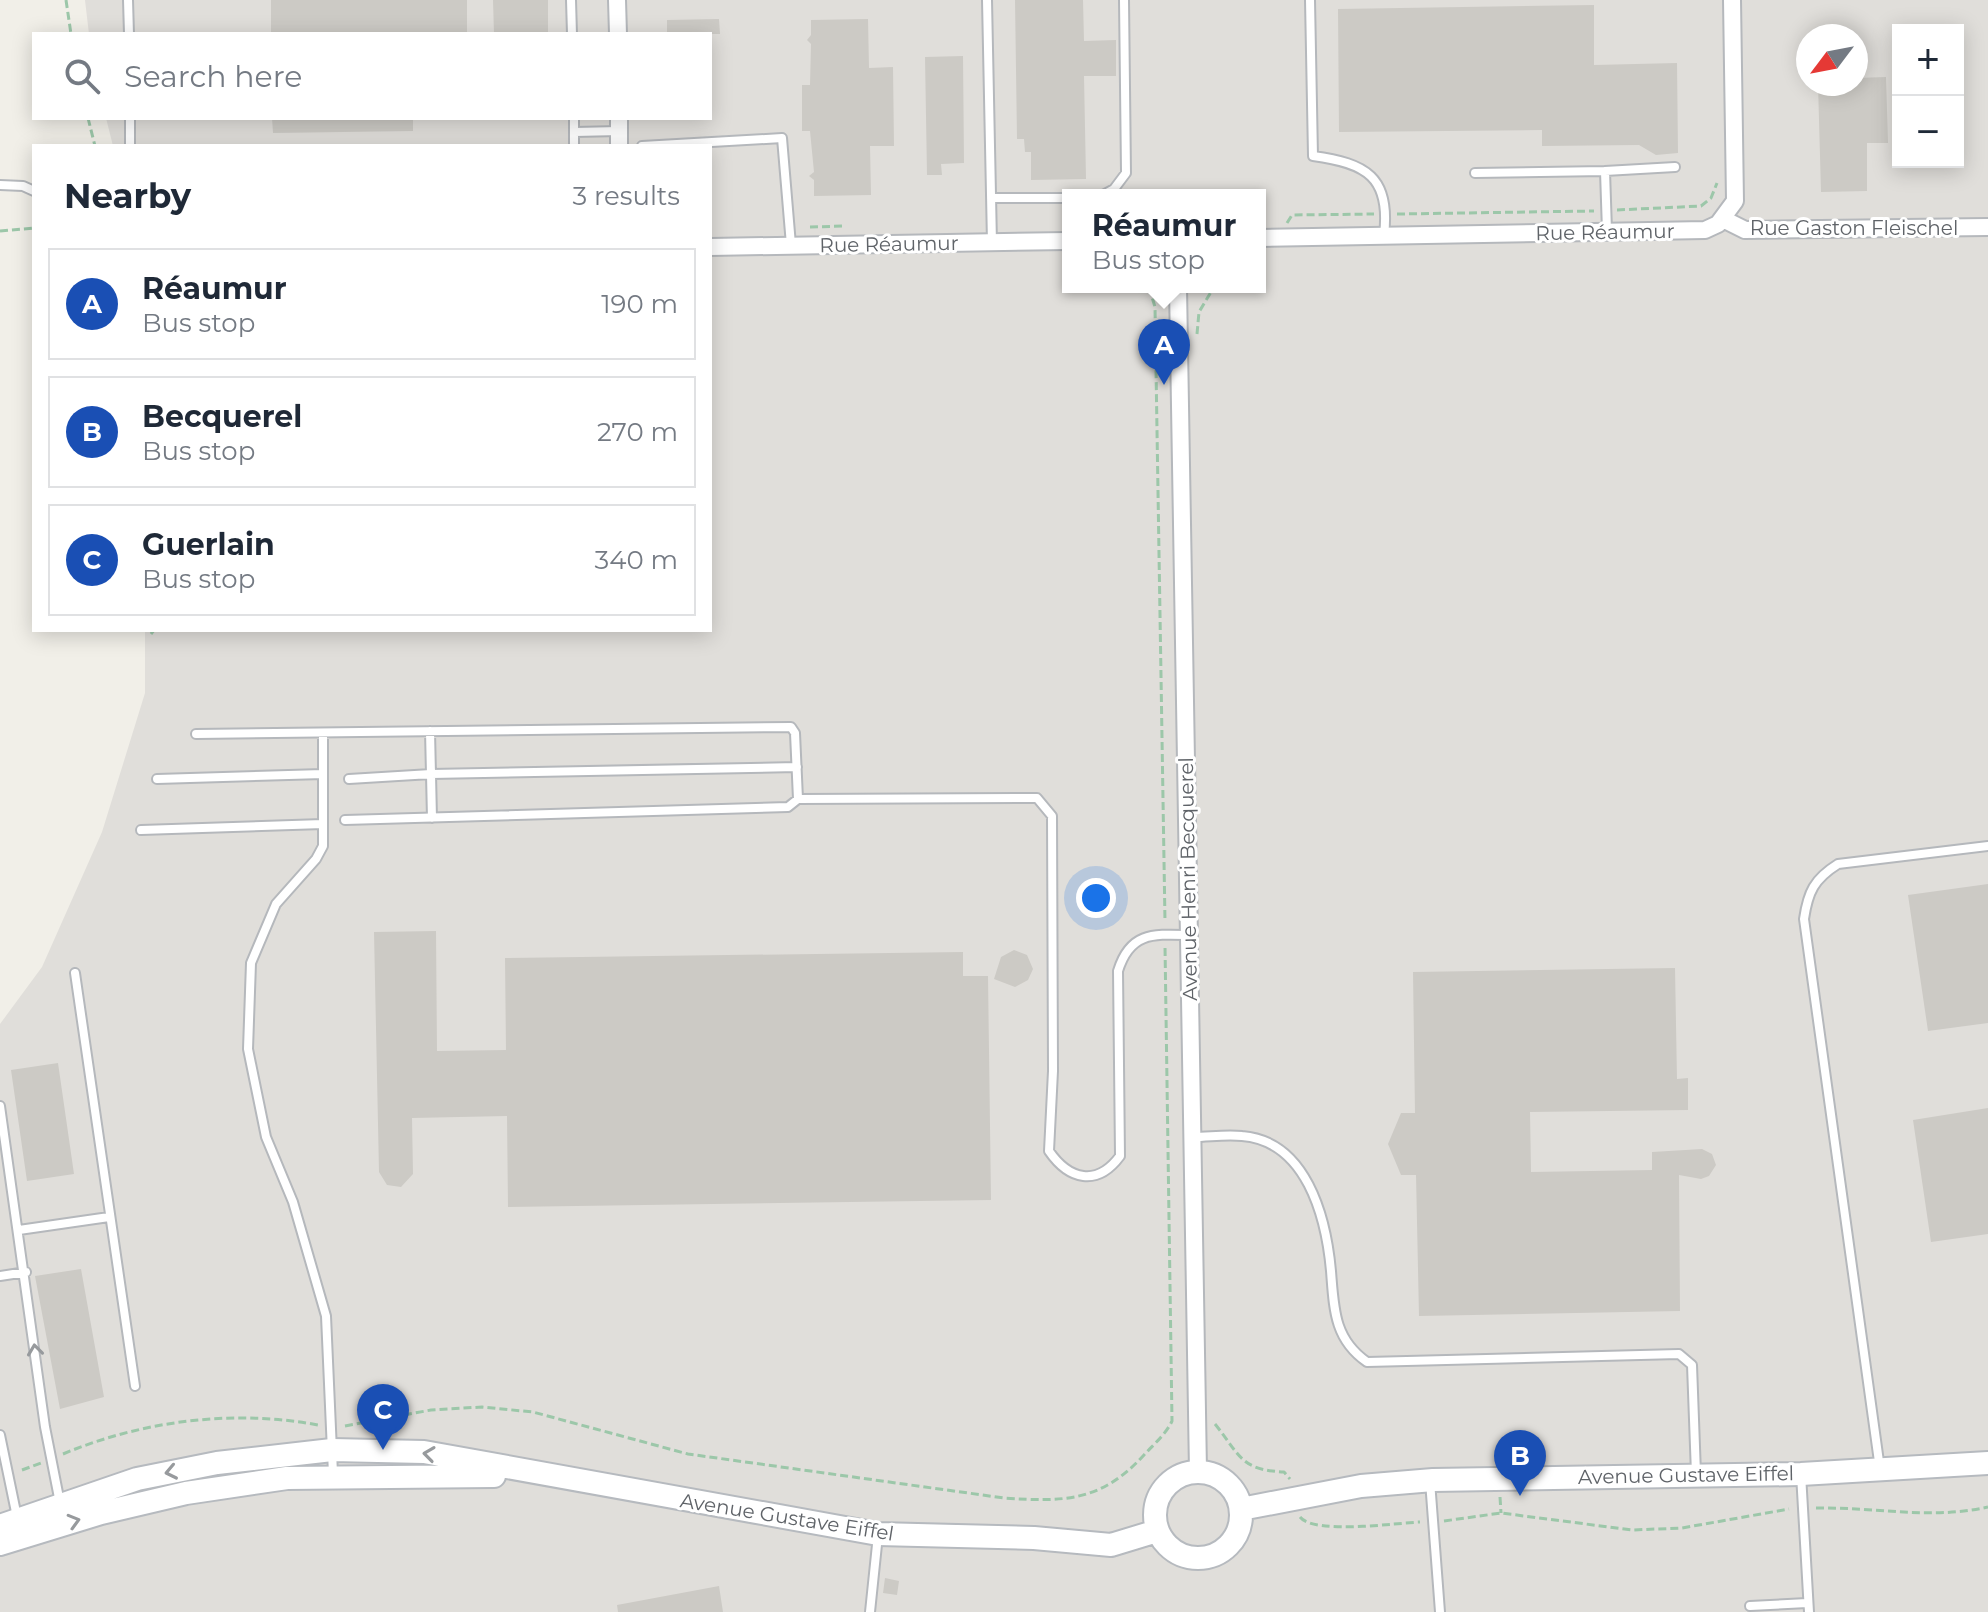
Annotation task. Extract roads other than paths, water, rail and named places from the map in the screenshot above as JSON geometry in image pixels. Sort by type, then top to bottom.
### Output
[{"type":"street","points":[[617,0],[618,32]]},
{"type":"street","points":[[1723,219],[1735,201],[1732,0]]},
{"type":"street","name":"Rue Réaumur","points":[[1266,238],[1705,230],[1723,219]]},
{"type":"street","name":"Rue Gaston Fleischel","points":[[1723,219],[1745,230],[1988,227]]},
{"type":"street","name":"Rue Réaumur","points":[[712,247],[1062,241]]},
{"type":"street","name":"Avenue Henri Becquerel","points":[[1178,293],[1198,1471]]},
{"type":"street","name":"Avenue Gustave Eiffel","points":[[0,1544],[87,1517],[186,1493],[287,1478],[332,1454]]},
{"type":"street","name":"Avenue Gustave Eiffel","points":[[9,1522],[137,1479],[203,1465],[332,1454],[561,1478],[878,1534],[1034,1538],[1111,1545],[1157,1531]]},
{"type":"street","name":"Avenue Gustave Eiffel","points":[[1241,1509],[1361,1486],[1430,1481],[1801,1474],[1988,1463]]},
{"type":"street","points":[[1198,1471],[1222,1478],[1238,1497],[1241,1509],[1236,1537],[1227,1547],[1202,1558],[1175,1552],[1157,1531],[1154,1517],[1162,1490],[1171,1480],[1198,1471]]},
{"type":"lane","points":[[128,0],[129,32]]},
{"type":"lane","points":[[571,0],[572,32]]},
{"type":"lane","points":[[987,0],[992,243]]},
{"type":"lane","points":[[1114,189],[1126,173],[1124,0]]},
{"type":"lane","points":[[1310,0],[1313,156],[1346,160],[1365,170],[1382,189],[1386,202],[1384,236]]},
{"type":"lane","points":[[130,120],[130,144]]},
{"type":"lane","points":[[574,120],[574,144]]},
{"type":"lane","points":[[574,132],[619,132]]},
{"type":"lane","points":[[677,144],[782,138],[792,246]]},
{"type":"lane","points":[[1475,173],[1675,167]]},
{"type":"lane","points":[[1605,171],[1607,232]]},
{"type":"lane","points":[[0,185],[23,186],[32,190]]},
{"type":"lane","points":[[991,198],[1062,198]]},
{"type":"lane","points":[[196,734],[791,727],[795,733],[798,799]]},
{"type":"lane","points":[[430,731],[432,818]]},
{"type":"lane","points":[[323,733],[323,846],[316,859],[276,904],[251,963],[248,1049],[266,1137],[293,1202],[326,1316],[332,1454]]},
{"type":"lane","points":[[349,779],[431,774],[797,767]]},
{"type":"lane","points":[[157,779],[323,774]]},
{"type":"lane","points":[[345,820],[788,807],[798,799],[1037,798],[1046,805],[1052,816],[1053,1071],[1049,1151],[1067,1172],[1099,1175],[1110,1169],[1120,1156],[1118,971],[1124,951],[1145,937],[1189,935]]},
{"type":"lane","points":[[141,830],[323,824]]},
{"type":"lane","points":[[1880,1469],[1804,919],[1809,891],[1821,874],[1838,864],[1988,846]]},
{"type":"lane","points":[[75,973],[135,1386]]},
{"type":"lane","points":[[0,1106],[60,1504]]},
{"type":"lane","points":[[1193,1137],[1244,1135],[1284,1149],[1312,1188],[1330,1264],[1335,1320],[1342,1339],[1367,1362],[1679,1354],[1692,1365],[1696,1475]]},
{"type":"lane","points":[[19,1230],[109,1217]]},
{"type":"lane","points":[[0,1276],[26,1272]]},
{"type":"lane","points":[[0,1435],[8,1475],[9,1522]]},
{"type":"lane","points":[[1750,1606],[1808,1607],[1801,1474]]},
{"type":"lane","points":[[1430,1481],[1440,1612]]},
{"type":"lane","points":[[870,1612],[878,1534]]},
{"type":"place","name":"Réaumur","points":[[1164,385]]},
{"type":"place","name":"Guerlain","points":[[383,1450]]},
{"type":"place","name":"Becquerel","points":[[1520,1496]]}]
